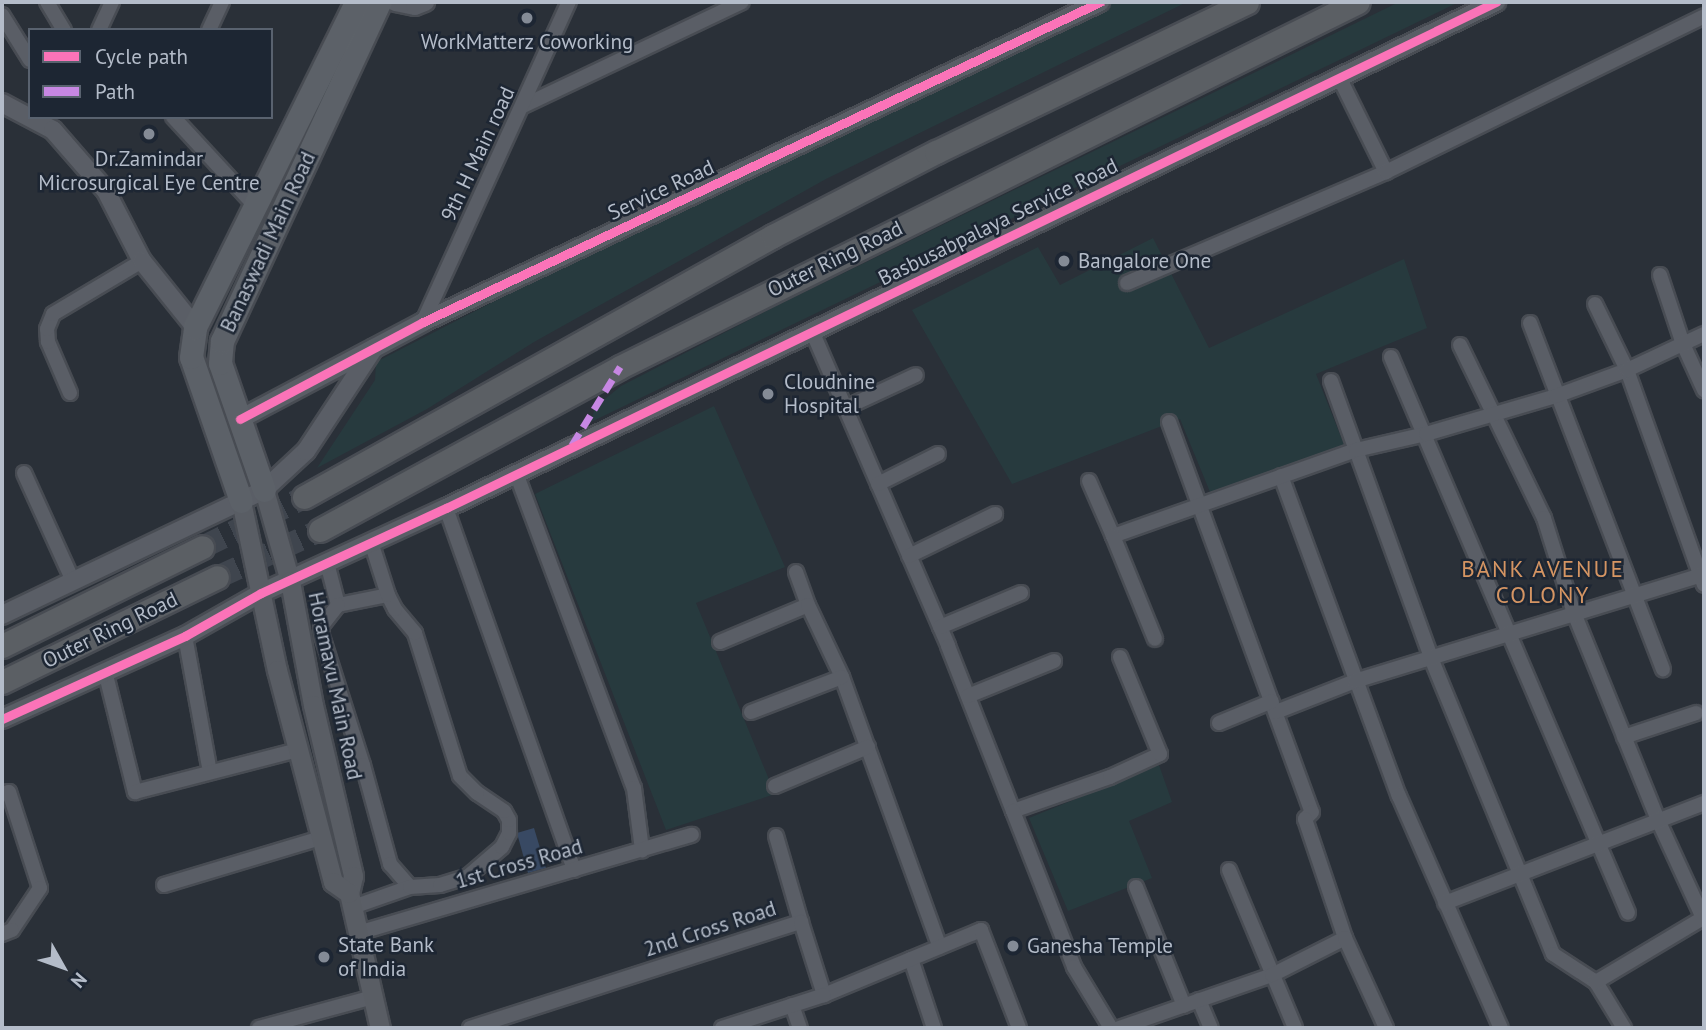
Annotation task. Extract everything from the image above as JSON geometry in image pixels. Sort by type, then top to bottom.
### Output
[{"type":"highway","points":[[304,496],[808,218],[936,152],[1247,2]]},
{"type":"highway","name":"Outer Ring Road","points":[[320,530],[609,373],[1358,2]]},
{"type":"highway","name":"Outer Ring Road","points":[[2,646],[202,547]]},
{"type":"highway","name":"Outer Ring Road","points":[[2,682],[217,578]]},
{"type":"main road","name":"Banaswadi Main Road","points":[[241,501],[191,357],[195,327],[356,2]]},
{"type":"main road","name":"Banaswadi Main Road","points":[[264,490],[220,363],[222,341],[379,2]]},
{"type":"main road","name":"Horamavu Main Road","points":[[264,490],[289,580],[313,705],[353,876],[351,900],[380,1028]]},
{"type":"main road","name":"Horamavu Main Road","points":[[241,501],[297,750],[333,882],[351,900]]},
{"type":"street","points":[[47,2],[63,28]]},
{"type":"street","points":[[102,28],[112,2]]},
{"type":"street","points":[[210,28],[222,2]]},
{"type":"street","points":[[395,2],[415,6],[425,2]]},
{"type":"street","name":"9th H Main road","points":[[423,322],[569,2]]},
{"type":"street","points":[[523,106],[742,2]]},
{"type":"street","name":"Service Road","points":[[240,419],[423,322],[1100,2]]},
{"type":"street","name":"Basbusabpalaya Service Road","points":[[2,719],[185,636],[261,593],[446,508],[1496,2]]},
{"type":"street","points":[[2,15],[28,57]]},
{"type":"street","points":[[1127,283],[1386,172],[1704,16]]},
{"type":"street","points":[[1339,77],[1386,172]]},
{"type":"street","points":[[2,103],[28,113]]},
{"type":"street","points":[[175,119],[255,206]]},
{"type":"street","points":[[56,124],[106,191],[142,261],[195,327]]},
{"type":"street","points":[[70,393],[48,342],[47,329],[53,314],[142,261]]},
{"type":"street","points":[[1660,275],[1683,344],[1704,390]]},
{"type":"street","points":[[1219,723],[1574,613],[1703,578],[1627,370],[1595,304]]},
{"type":"street","points":[[1530,323],[1663,669]]},
{"type":"street","points":[[812,331],[940,627],[1074,967],[1111,1028]]},
{"type":"street","points":[[1113,536],[1356,450],[1426,434],[1556,396],[1627,370],[1704,334]]},
{"type":"street","points":[[1460,345],[1492,416],[1544,518],[1574,613],[1658,820],[1704,919],[1596,982]]},
{"type":"street","points":[[2,615],[264,490],[306,451],[370,359],[374,348]]},
{"type":"street","points":[[1391,356],[1426,434],[1507,634],[1628,913]]},
{"type":"street","points":[[845,408],[916,375]]},
{"type":"street","points":[[1331,381],[1431,658],[1553,954],[1596,982],[1624,1028]]},
{"type":"street","points":[[1169,422],[1312,812],[1306,819],[1345,938],[1385,1028]]},
{"type":"street","points":[[878,484],[938,454]]},
{"type":"street","points":[[516,472],[634,788],[642,850]]},
{"type":"street","points":[[24,473],[73,581]]},
{"type":"street","points":[[1281,476],[1399,796],[1501,1028]]},
{"type":"street","points":[[1089,481],[1155,639]]},
{"type":"street","points":[[446,508],[573,870]]},
{"type":"street","points":[[909,556],[995,514]]},
{"type":"street","points":[[351,900],[410,887],[440,886],[473,873],[502,847],[509,833],[509,820],[504,811],[477,793],[460,776],[415,633],[395,609],[388,595],[371,542]]},
{"type":"street","points":[[327,563],[338,605]]},
{"type":"street","points":[[796,572],[808,605],[842,677],[940,947]]},
{"type":"street","points":[[940,627],[1021,593]]},
{"type":"street","points":[[388,595],[338,605],[321,627],[321,636],[363,765],[390,863],[410,887]]},
{"type":"street","points":[[720,642],[808,605]]},
{"type":"street","points":[[185,636],[210,772]]},
{"type":"street","points":[[1013,811],[1110,777],[1160,754],[1120,657]]},
{"type":"street","points":[[968,696],[1054,661]]},
{"type":"street","points":[[104,671],[135,792],[297,750]]},
{"type":"street","points":[[751,712],[842,677]]},
{"type":"street","points":[[1625,737],[1696,713]]},
{"type":"street","points":[[775,786],[868,747]]},
{"type":"street","points":[[2,794],[9,792],[40,888],[12,930],[2,934]]},
{"type":"street","points":[[1445,903],[1704,803]]},
{"type":"street","name":"1st Cross Road","points":[[358,933],[692,835]]},
{"type":"street","points":[[776,836],[801,922]]},
{"type":"street","points":[[164,885],[321,838]]},
{"type":"street","points":[[1229,870],[1295,1028]]},
{"type":"street","points":[[1136,887],[1184,1006]]},
{"type":"street","name":"2nd Cross Road","points":[[470,1028],[801,922],[824,995]]},
{"type":"street","points":[[722,1028],[824,995],[981,930],[1019,1028]]},
{"type":"street","points":[[1119,1028],[1272,975],[1345,938]]},
{"type":"street","points":[[911,959],[934,1028]]},
{"type":"street","points":[[259,1028],[373,997]]},
{"type":"street","points":[[1199,1000],[1210,1028]]},
{"type":"street","points":[[792,1005],[800,1028]]},
{"type":"green space","points":[[1109,2],[1187,2],[826,179],[534,342],[427,409],[317,468],[375,380],[376,362],[606,244]]},
{"type":"green space","points":[[1399,2],[1459,2],[591,422],[595,407],[621,386],[774,307]]},
{"type":"green space","points":[[1153,238],[1209,348],[1404,259],[1427,328],[1316,374],[1345,447],[1210,492],[1180,419],[1012,484],[912,310],[1038,247],[1060,285]]},
{"type":"green space","points":[[714,406],[785,567],[696,603],[775,794],[666,830],[535,494]]},
{"type":"green space","points":[[1159,765],[1172,802],[1129,821],[1152,878],[1068,911],[1029,818]]},
{"type":"water","points":[[534,828],[546,868],[528,873],[517,833]]},
{"type":"tunnel","points":[[202,547],[304,497]]},
{"type":"tunnel","points":[[217,577],[320,530]]},
{"type":"marked path","points":[[572,445],[620,367]]},
{"type":"cycle path","points":[[240,419],[423,322],[1100,2]]},
{"type":"cycle path","points":[[2,719],[185,636],[261,593],[446,508],[1496,2]]},
{"type":"place","name":"WorkMatterz Coworking","points":[[527,18]]},
{"type":"place","name":"Dr.Zamindar Microsurgical Eye Centre","points":[[149,134]]},
{"type":"place","name":"Bangalore One","points":[[1064,261]]},
{"type":"place","name":"Cloudnine Hospital","points":[[768,394]]},
{"type":"place","name":"Ganesha Temple","points":[[1013,946]]},
{"type":"place","name":"State Bank of India","points":[[324,957]]},
{"type":"district","name":"BANK AVENUE COLONY","points":[[1543,582]]}]
